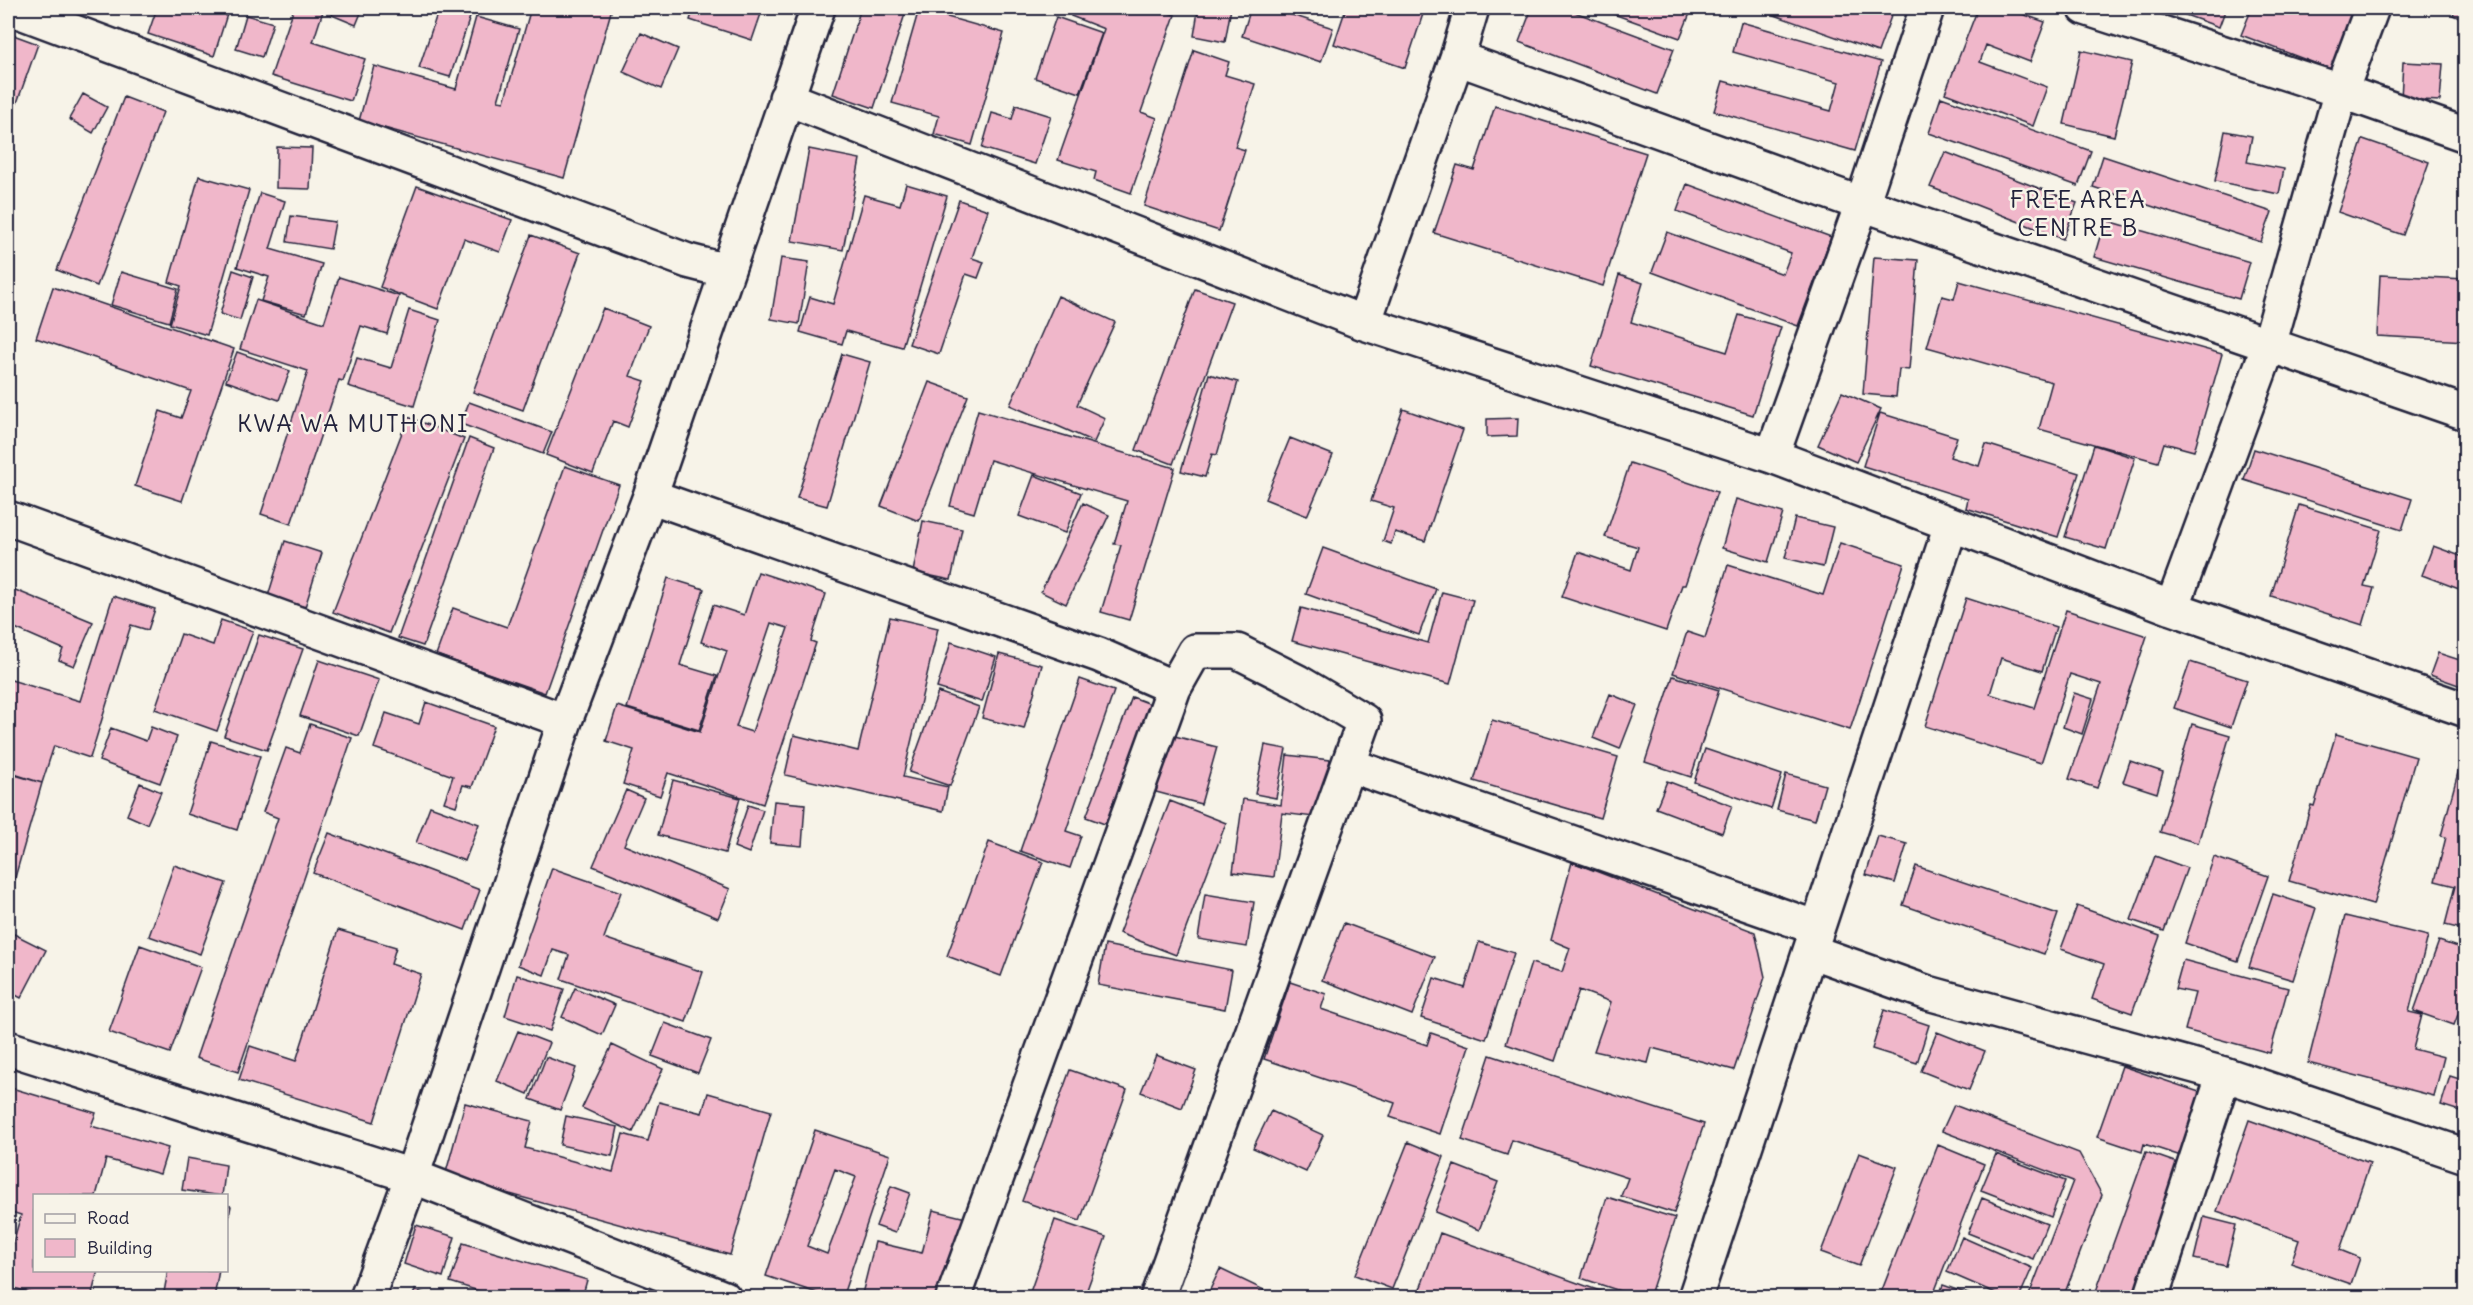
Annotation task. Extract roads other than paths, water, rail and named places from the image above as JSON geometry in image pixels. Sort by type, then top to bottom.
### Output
[{"type":"street","points":[[10,8],[688,261],[727,271]]},
{"type":"street","points":[[367,1298],[412,1176],[565,721],[650,496],[818,8]]},
{"type":"street","points":[[1364,323],[1457,58],[1472,8]]},
{"type":"street","points":[[1772,456],[1862,204],[1927,8]]},
{"type":"street","points":[[2085,8],[2341,91],[2466,135]]},
{"type":"street","points":[[2172,608],[2269,345],[2341,91],[2372,8]]},
{"type":"street","points":[[1457,58],[1862,204],[2466,413]]},
{"type":"street","points":[[786,98],[1364,323],[1772,456],[2172,608],[2466,710]]},
{"type":"street","points":[[650,496],[1099,655],[1174,688]]},
{"type":"street","points":[[8,518],[565,721]]},
{"type":"street","points":[[1695,1298],[1951,525]]},
{"type":"street","points":[[953,1298],[1174,688],[1195,651],[1237,651],[1298,682],[1364,721],[1156,1298]]},
{"type":"street","points":[[1349,765],[1813,940],[1928,993],[2224,1074],[2466,1156]]},
{"type":"street","points":[[8,1048],[412,1176],[724,1298]]},
{"type":"street","points":[[2151,1298],[2224,1074]]},
{"type":"district","name":"FREE AREA CENTRE B","points":[[2078,213]]},
{"type":"district","name":"KWA WA MUTHONI","points":[[353,423]]}]
